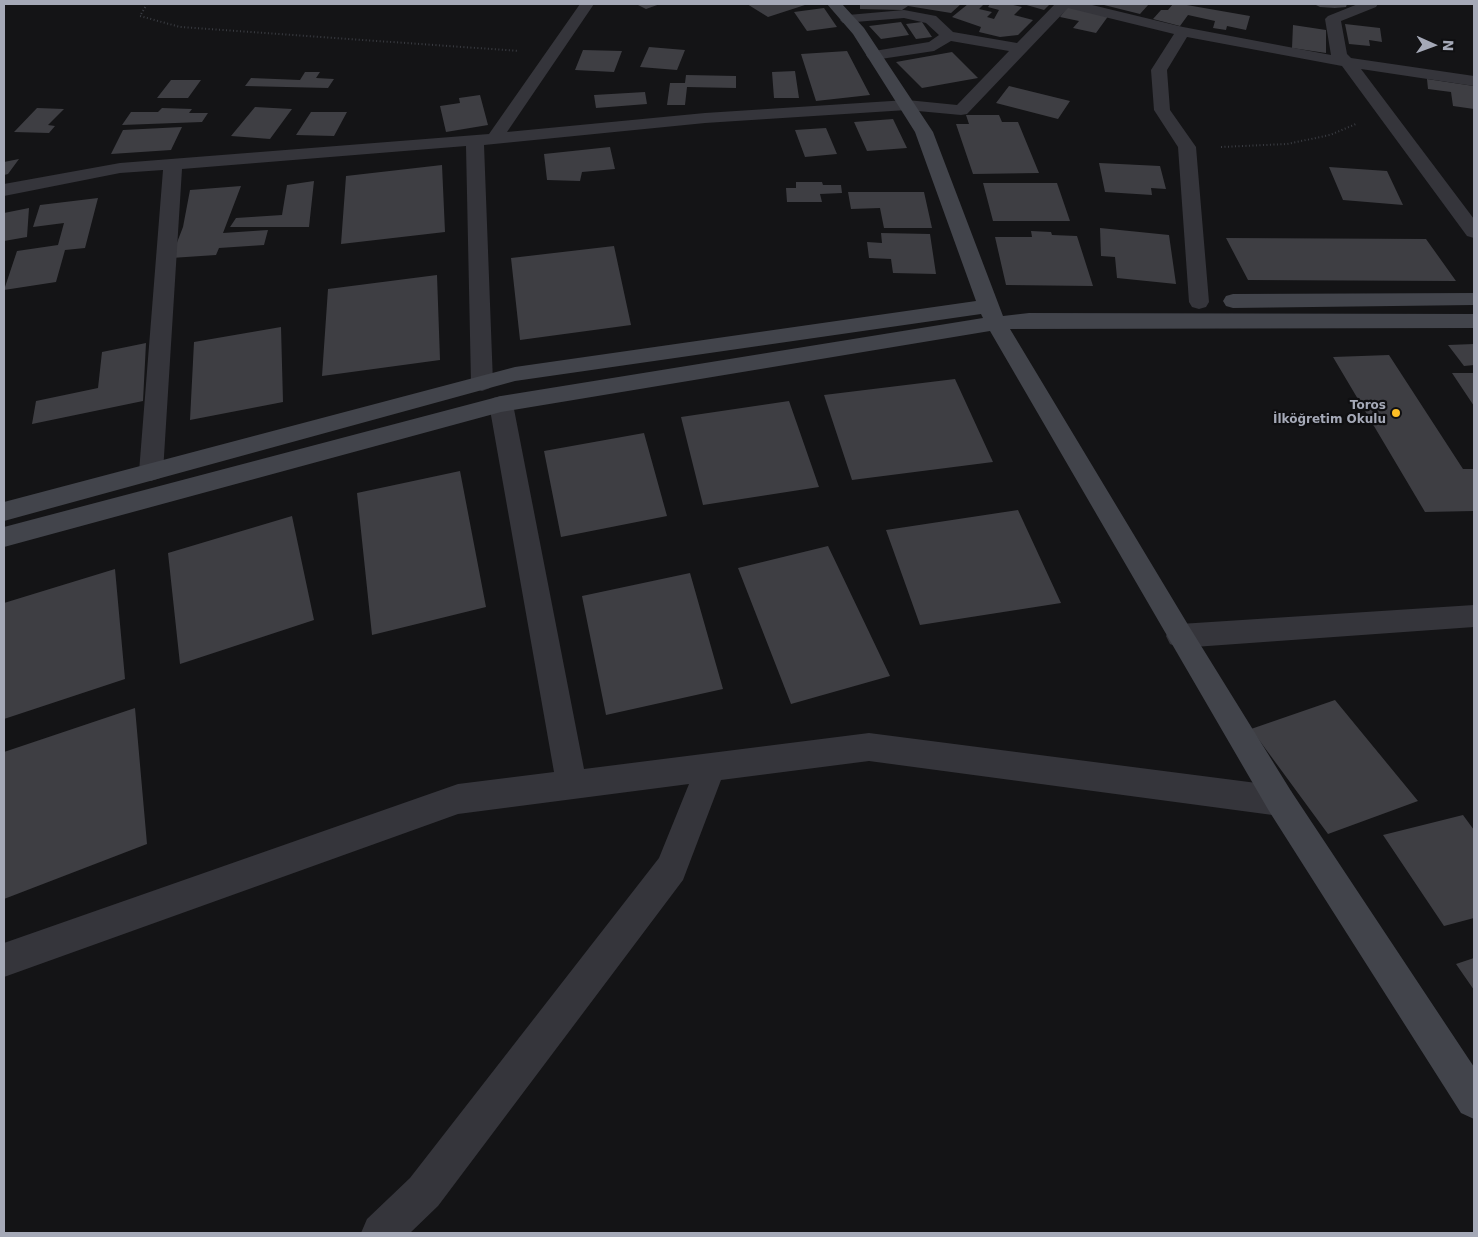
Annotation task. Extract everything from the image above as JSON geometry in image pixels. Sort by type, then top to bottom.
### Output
[{"type":"main road","points":[[841,12],[874,55],[924,132],[992,315],[1180,636],[1280,801],[1474,1100]]},
{"type":"main road","points":[[4,537],[500,404],[992,315],[1023,303],[1474,299]]},
{"type":"main road","points":[[4,512],[515,374],[992,315],[1029,320],[1474,320]]},
{"type":"street","points":[[482,384],[484,140],[544,66],[588,4]]},
{"type":"street","points":[[4,190],[120,168],[484,140],[705,118],[907,105],[961,110],[1063,4]]},
{"type":"street","points":[[1071,4],[1184,32],[1349,64],[1474,81]]},
{"type":"street","points":[[1371,4],[1333,19],[1338,56],[1349,64],[1474,232]]},
{"type":"street","points":[[841,12],[904,14],[931,19],[948,36],[1019,48]]},
{"type":"street","points":[[1184,32],[1159,70],[1162,110],[1187,147],[1198,302]]},
{"type":"street","points":[[874,55],[934,46],[948,36]]},
{"type":"street","points":[[151,472],[173,164]]},
{"type":"street","points":[[500,404],[572,784]]},
{"type":"street","points":[[1180,636],[1474,616]]},
{"type":"street","points":[[4,960],[458,799],[712,766],[869,747],[1280,801]]},
{"type":"street","points":[[381,1233],[424,1192],[671,869],[712,766]]},
{"type":"path","points":[[147,4],[140,16],[180,26],[525,51],[544,66]]},
{"type":"path","points":[[1187,147],[1255,147],[1287,144],[1330,135],[1360,122],[1382,108]]},
{"type":"building","points":[[636,4],[660,4],[646,9]]},
{"type":"building","points":[[747,4],[803,4],[805,5],[768,17]]},
{"type":"building","points":[[860,4],[961,4],[951,13],[908,6],[902,10],[860,9]]},
{"type":"building","points":[[968,4],[984,4],[979,9],[992,12],[987,17],[994,19],[999,10],[988,7],[990,4],[1009,4],[1022,7],[1014,15],[1033,20],[1018,35],[1000,37],[979,32],[981,27],[952,17]]},
{"type":"building","points":[[1023,4],[1050,4],[1044,10]]},
{"type":"building","points":[[1100,4],[1149,4],[1140,14]]},
{"type":"building","points":[[1173,4],[1250,16],[1246,30],[1227,26],[1226,30],[1213,28],[1215,21],[1188,15],[1180,26],[1153,19],[1161,10],[1168,10]]},
{"type":"building","points":[[1314,4],[1347,4],[1346,7],[1335,8],[1320,7]]},
{"type":"building","points":[[1068,6],[1109,15],[1096,33],[1073,28],[1079,21],[1060,17]]},
{"type":"building","points":[[824,8],[837,27],[807,31],[794,12]]},
{"type":"building","points":[[901,22],[909,35],[881,39],[869,26]]},
{"type":"building","points":[[922,22],[932,37],[916,39],[906,24]]},
{"type":"building","points":[[1345,24],[1380,28],[1382,42],[1369,40],[1370,46],[1349,44]]},
{"type":"building","points":[[1293,25],[1326,30],[1326,53],[1292,48]]},
{"type":"building","points":[[649,47],[685,50],[677,70],[640,67]]},
{"type":"building","points":[[583,50],[622,51],[614,72],[575,70]]},
{"type":"building","points":[[847,51],[870,95],[816,101],[801,54]]},
{"type":"building","points":[[952,52],[978,78],[922,88],[896,62]]},
{"type":"building","points":[[795,71],[799,98],[774,98],[772,72]]},
{"type":"building","points":[[305,72],[320,72],[316,78],[334,79],[328,88],[245,86],[251,78],[300,80]]},
{"type":"building","points":[[686,75],[736,76],[736,88],[687,87],[685,105],[667,105],[670,83],[685,83]]},
{"type":"building","points":[[1427,79],[1474,86],[1474,109],[1453,106],[1451,92],[1428,89]]},
{"type":"building","points":[[171,80],[201,80],[188,98],[157,98]]},
{"type":"building","points":[[1009,86],[1070,101],[1058,119],[996,103]]},
{"type":"building","points":[[645,92],[647,104],[596,108],[594,95]]},
{"type":"building","points":[[480,95],[488,125],[446,132],[440,106],[460,103],[459,98]]},
{"type":"building","points":[[255,107],[292,109],[270,139],[231,136]]},
{"type":"building","points":[[37,108],[64,109],[48,125],[55,126],[49,133],[14,132]]},
{"type":"building","points":[[162,108],[192,109],[189,113],[208,113],[202,122],[122,125],[131,112],[158,112]]},
{"type":"building","points":[[311,112],[347,112],[334,136],[296,135]]},
{"type":"building","points":[[966,115],[999,115],[1002,122],[1018,122],[1039,173],[973,174],[956,124],[969,124]]},
{"type":"building","points":[[893,119],[907,148],[867,151],[854,122]]},
{"type":"building","points":[[182,127],[171,150],[111,154],[123,130]]},
{"type":"building","points":[[826,128],[837,154],[805,157],[795,130]]},
{"type":"building","points":[[610,147],[615,169],[582,172],[580,181],[547,180],[544,154]]},
{"type":"building","points":[[19,159],[8,174],[4,175],[4,162]]},
{"type":"building","points":[[1099,163],[1160,166],[1166,189],[1151,188],[1152,195],[1105,192]]},
{"type":"building","points":[[442,165],[445,232],[341,244],[346,176]]},
{"type":"building","points":[[1329,167],[1387,171],[1403,205],[1343,200]]},
{"type":"building","points":[[314,181],[309,227],[230,227],[236,218],[282,215],[287,185]]},
{"type":"building","points":[[796,182],[822,182],[823,185],[841,185],[842,193],[820,194],[822,202],[787,202],[786,188],[796,188]]},
{"type":"building","points":[[983,183],[1057,183],[1070,221],[993,221]]},
{"type":"building","points":[[241,186],[223,233],[268,230],[264,245],[219,248],[216,255],[171,258],[183,227],[190,190]]},
{"type":"building","points":[[848,192],[924,192],[932,228],[884,228],[880,208],[851,209]]},
{"type":"building","points":[[98,198],[85,248],[65,250],[56,282],[4,290],[17,251],[58,245],[64,223],[33,227],[40,205]]},
{"type":"building","points":[[29,208],[27,237],[4,241],[4,213]]},
{"type":"building","points":[[1100,228],[1169,235],[1176,284],[1117,278],[1115,257],[1101,256]]},
{"type":"building","points":[[1031,231],[1051,232],[1052,235],[1077,236],[1093,286],[1006,285],[995,237],[1032,237]]},
{"type":"building","points":[[881,233],[930,234],[936,274],[893,273],[891,259],[869,258],[867,242],[882,243]]},
{"type":"building","points":[[1226,238],[1426,239],[1456,281],[1248,280]]},
{"type":"building","points":[[614,246],[631,325],[520,340],[511,258]]},
{"type":"building","points":[[437,275],[440,360],[322,376],[328,289]]},
{"type":"building","points":[[281,327],[283,402],[190,420],[194,342]]},
{"type":"building","points":[[146,343],[143,401],[32,424],[36,401],[98,388],[102,352]]},
{"type":"building","points":[[1474,344],[1474,365],[1464,366],[1448,345]]},
{"type":"building","name":"Toros İlköğretim Okulu","points":[[1389,355],[1463,469],[1474,469],[1474,511],[1425,512],[1333,357]]},
{"type":"building","points":[[1452,373],[1474,373],[1474,406]]},
{"type":"building","points":[[955,379],[993,462],[852,480],[824,395]]},
{"type":"building","points":[[789,401],[819,487],[703,505],[681,417]]},
{"type":"building","points":[[644,433],[667,516],[561,537],[544,451]]},
{"type":"building","points":[[460,471],[486,607],[372,635],[357,493]]},
{"type":"building","points":[[1018,510],[1061,603],[920,625],[886,530]]},
{"type":"building","points":[[292,516],[314,620],[180,664],[168,553]]},
{"type":"building","points":[[828,546],[890,676],[791,704],[738,568]]},
{"type":"building","points":[[115,569],[125,679],[4,719],[4,603]]},
{"type":"building","points":[[690,573],[723,689],[606,715],[582,596]]},
{"type":"building","points":[[1335,700],[1418,801],[1328,834],[1251,729]]},
{"type":"building","points":[[135,708],[147,844],[4,899],[4,752]]},
{"type":"building","points":[[1463,815],[1474,830],[1474,918],[1444,926],[1383,835]]},
{"type":"building","points":[[1474,958],[1474,990],[1456,964]]},
{"type":"place","name":"Toros İlköğretim Okulu","points":[[1396,413]]}]
